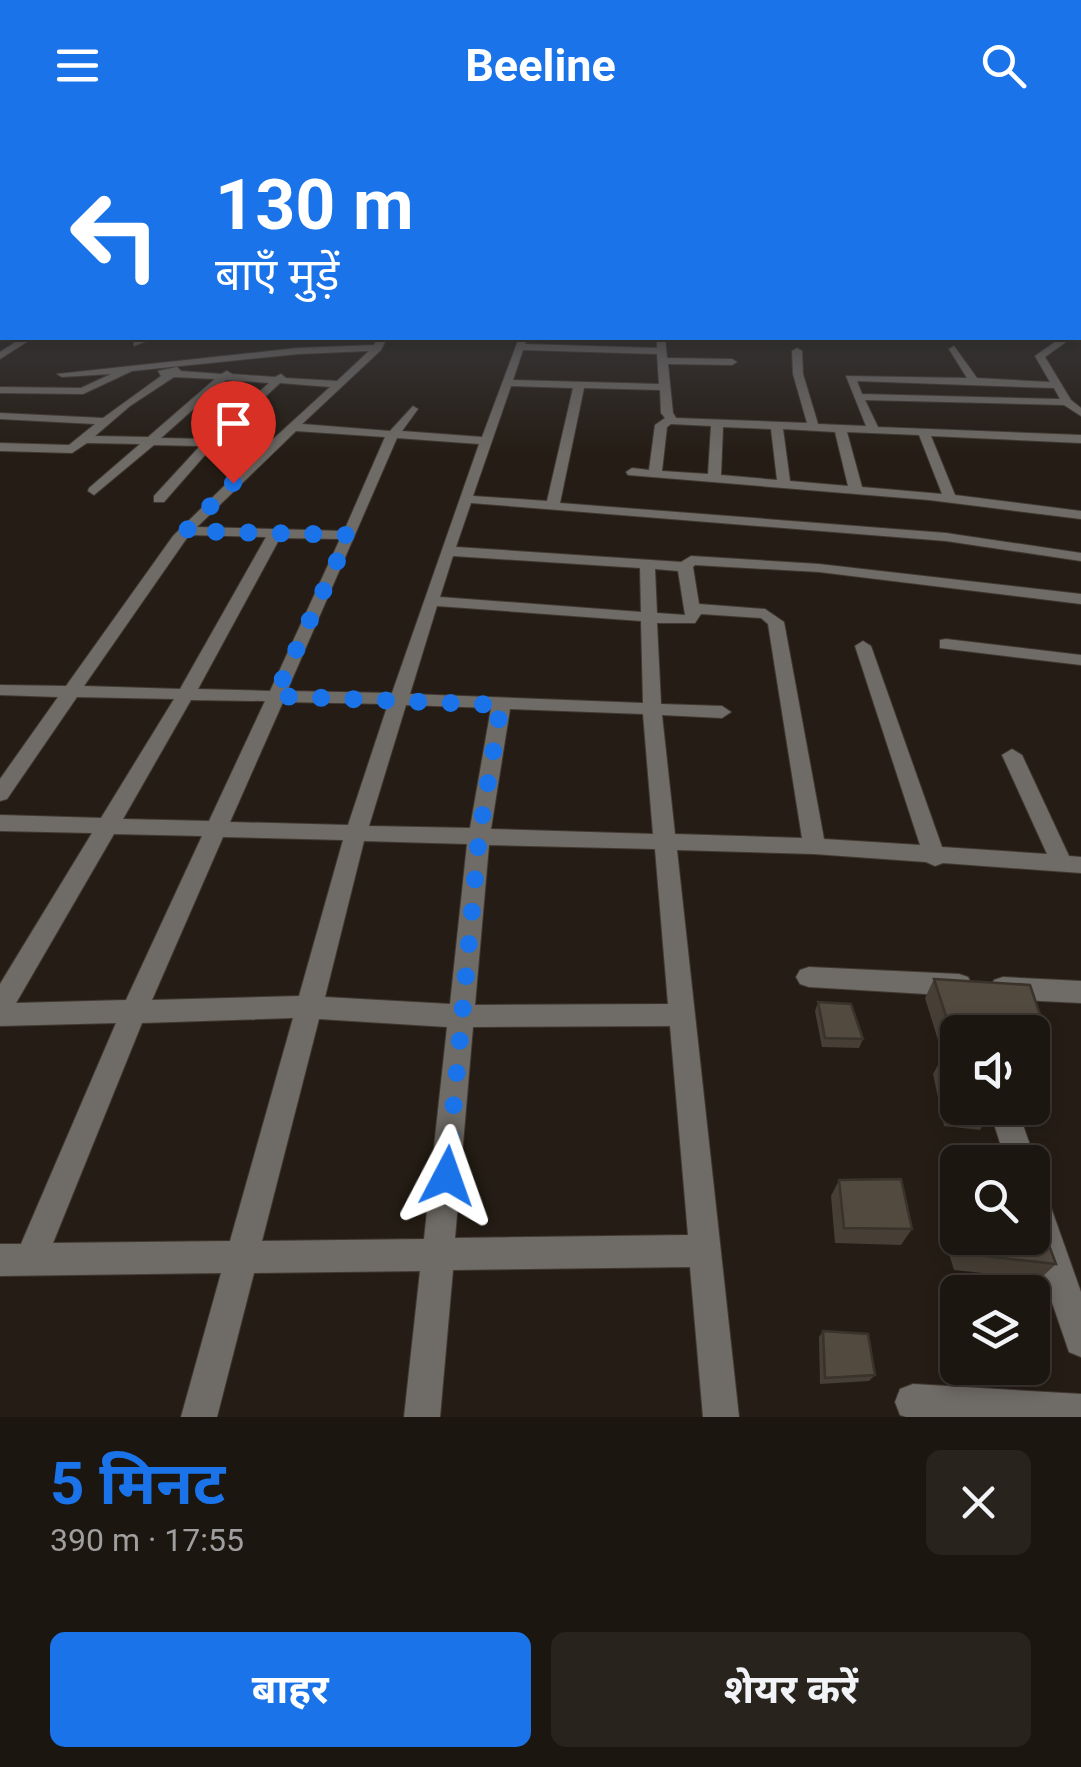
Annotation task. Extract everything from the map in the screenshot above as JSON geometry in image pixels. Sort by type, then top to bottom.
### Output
[{"type":"street","points":[[0,356],[25,340]]},
{"type":"street","points":[[136,344],[145,340]]},
{"type":"street","points":[[661,340],[670,420]]},
{"type":"street","points":[[1064,340],[1040,354],[1067,402],[1081,413]]},
{"type":"street","points":[[199,1417],[356,832],[447,551],[522,342],[732,362]]},
{"type":"street","points":[[62,374],[380,343]]},
{"type":"street","points":[[0,794],[186,531],[380,343]]},
{"type":"street","points":[[954,349],[974,381]]},
{"type":"street","points":[[159,498],[210,442],[308,350]]},
{"type":"street","points":[[797,351],[798,374],[814,428]]},
{"type":"street","points":[[94,491],[251,356]]},
{"type":"street","points":[[0,446],[72,449],[191,360]]},
{"type":"street","points":[[0,390],[84,391],[121,370],[340,384]]},
{"type":"street","points":[[874,432],[850,378],[1056,385]]},
{"type":"street","points":[[508,383],[666,387]]},
{"type":"street","points":[[553,506],[579,385]]},
{"type":"street","points":[[860,397],[1067,402]]},
{"type":"street","points":[[413,409],[384,445],[349,535],[216,829],[15,1260],[703,1252]]},
{"type":"street","points":[[0,416],[104,422]]},
{"type":"street","points":[[656,474],[661,425],[670,420],[1081,439]]},
{"type":"street","points":[[714,479],[717,424]]},
{"type":"street","points":[[778,426],[784,484]]},
{"type":"street","points":[[294,427],[487,441]]},
{"type":"street","points":[[840,429],[856,490]]},
{"type":"street","points":[[924,433],[950,498]]},
{"type":"street","points":[[84,439],[275,445]]},
{"type":"street","points":[[632,472],[950,498],[1081,515]]},
{"type":"street","points":[[465,499],[931,536],[1081,558]]},
{"type":"street","points":[[186,531],[349,535]]},
{"type":"street","points":[[0,1007],[187,692],[275,533]]},
{"type":"street","points":[[447,551],[684,568]]},
{"type":"street","points":[[430,602],[689,620],[693,616],[684,568],[688,560],[819,568],[1081,599]]},
{"type":"street","points":[[647,564],[652,709],[720,1417]]},
{"type":"street","points":[[691,608],[765,614],[776,622],[814,846]]},
{"type":"street","points":[[946,644],[1081,660]]},
{"type":"street","points":[[863,646],[935,858]]},
{"type":"street","points":[[0,690],[187,692],[722,712]]},
{"type":"street","points":[[422,1417],[479,836],[501,705]]},
{"type":"street","points":[[1012,755],[1071,864]]},
{"type":"street","points":[[0,824],[814,846],[935,858],[1071,864]]},
{"type":"street","points":[[808,976],[1081,992]]},
{"type":"street","points":[[0,1015],[306,1007],[460,1016],[680,1014]]},
{"type":"street","points":[[1050,1249],[1081,1340]]},
{"type":"street","points":[[913,1402],[1081,1412]]},
{"type":"building","points":[[934,979],[1030,985],[1040,1015],[946,1015]]},
{"type":"building","points":[[818,1002],[851,1004],[863,1039],[825,1038]]},
{"type":"building","points":[[901,1179],[912,1229],[844,1228],[839,1180]]},
{"type":"building","points":[[1050,1248],[1056,1264],[975,1255],[1050,1255]]},
{"type":"building","points":[[823,1331],[868,1334],[875,1375],[825,1378]]},
{"type":"route","points":[[233,483],[186,531],[349,535],[275,696],[501,705],[479,836],[447,1176]]}]
